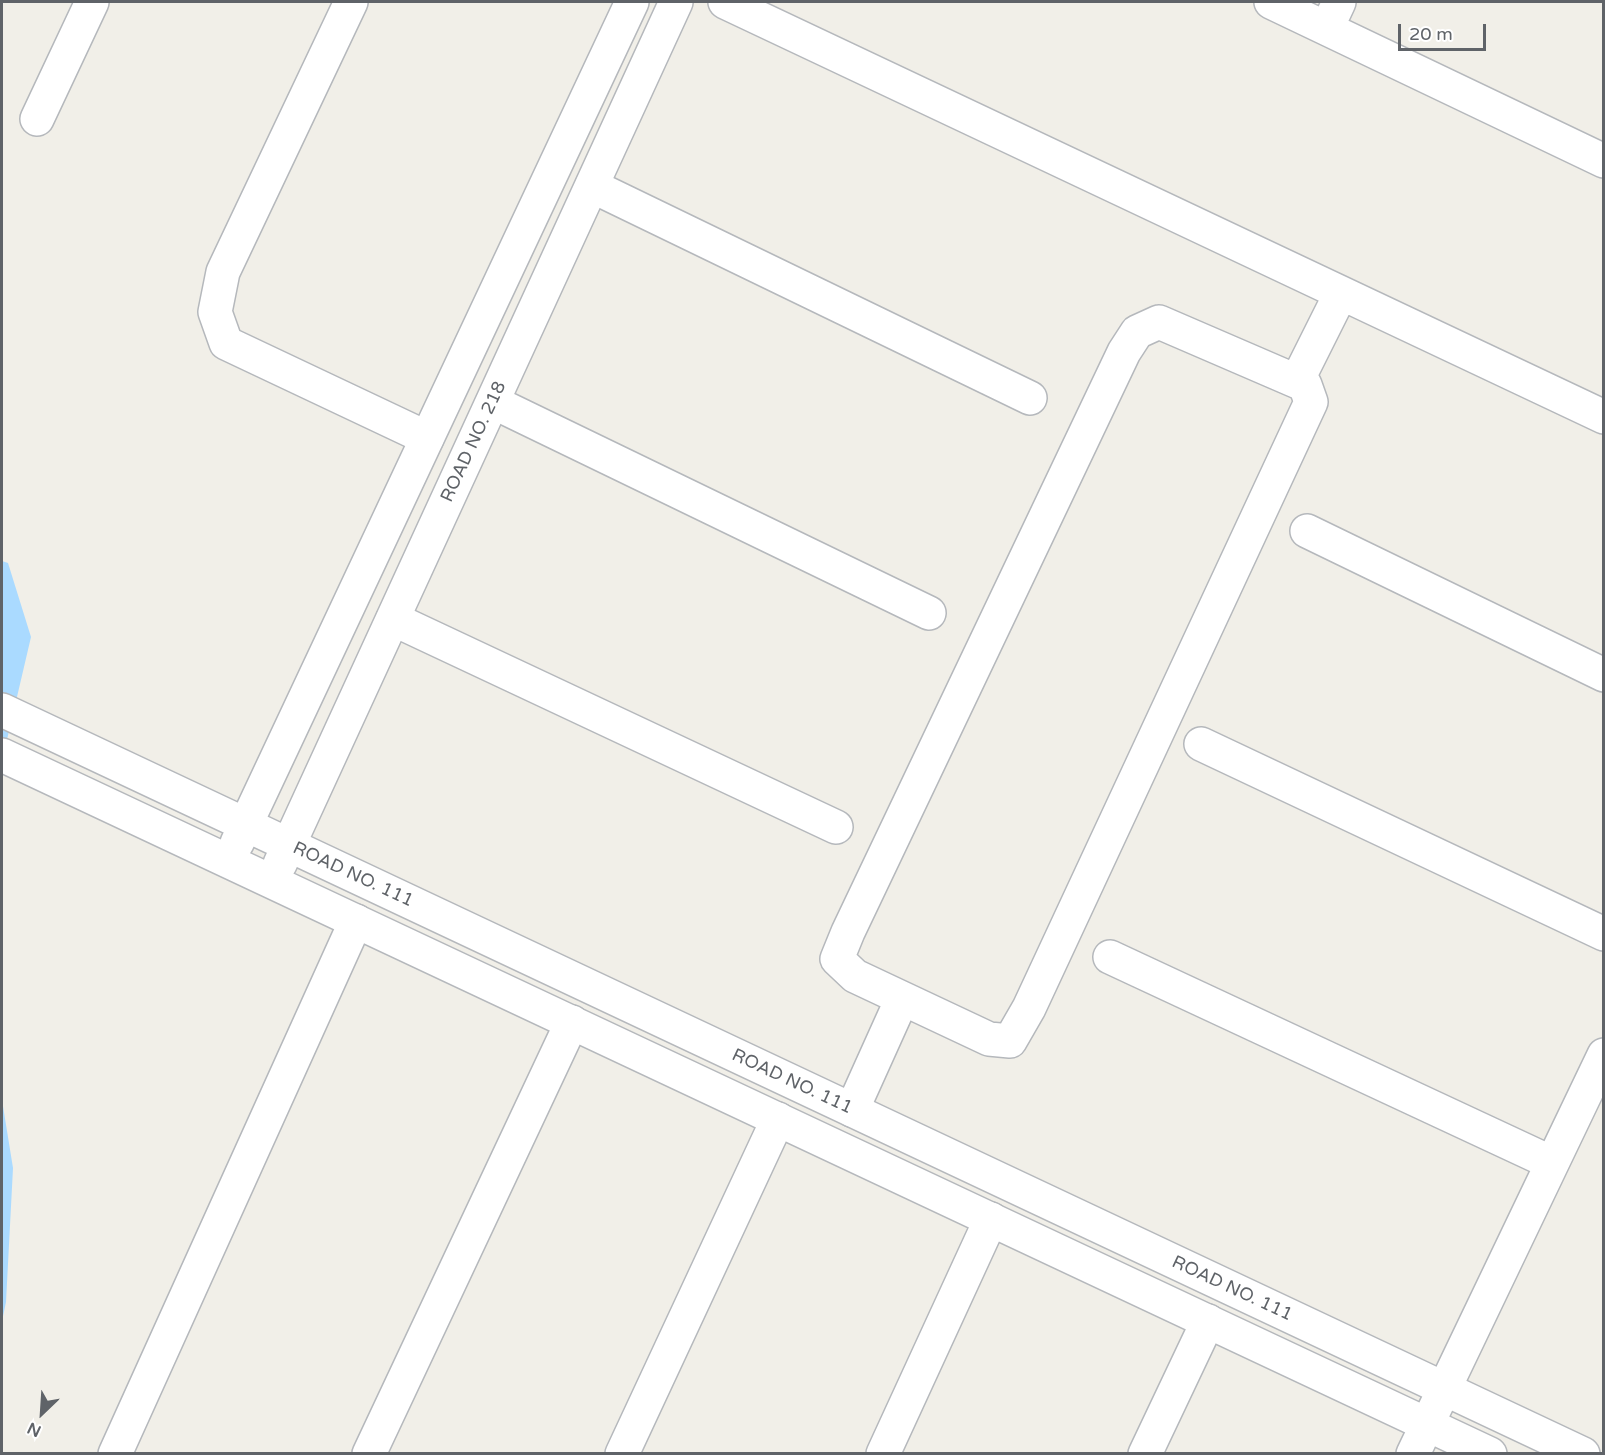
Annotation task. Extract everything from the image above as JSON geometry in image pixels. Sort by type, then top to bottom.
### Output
[{"type":"street","points":[[37,119],[92,2]]},
{"type":"street","points":[[351,2],[223,272],[215,312],[226,344],[427,438]]},
{"type":"street","points":[[228,861],[632,2]]},
{"type":"street","name":"ROAD NO. 218","points":[[272,882],[676,2]]},
{"type":"street","points":[[724,2],[1604,417]]},
{"type":"street","points":[[1271,2],[1333,15],[1604,161]]},
{"type":"street","points":[[592,186],[1030,398]]},
{"type":"street","points":[[1296,381],[1341,293]]},
{"type":"street","points":[[1159,322],[1305,385],[1311,402],[1035,997],[1010,1041],[989,1039],[902,999],[855,976],[837,959],[1124,352],[1137,332],[1159,322]]},
{"type":"street","points":[[493,402],[929,613]]},
{"type":"street","points":[[1307,531],[1604,675]]},
{"type":"street","points":[[393,619],[836,827]]},
{"type":"street","name":"ROAD NO. 111","points":[[2,710],[1583,1454]]},
{"type":"street","points":[[1201,744],[1604,934]]},
{"type":"street","points":[[13,760],[1490,1454]]},
{"type":"street","points":[[115,1454],[356,921]]},
{"type":"street","points":[[1110,957],[1552,1162]]},
{"type":"street","points":[[852,1110],[902,999]]},
{"type":"street","points":[[369,1454],[572,1022]]},
{"type":"street","points":[[1413,1454],[1604,1055]]},
{"type":"street","points":[[622,1454],[778,1119]]},
{"type":"street","points":[[883,1454],[991,1219]]},
{"type":"street","points":[[1145,1454],[1208,1321]]},
{"type":"water","points":[[2,561],[8,563],[31,637],[2,761]]},
{"type":"water","points":[[2,1100],[13,1168],[6,1302],[2,1321]]}]
